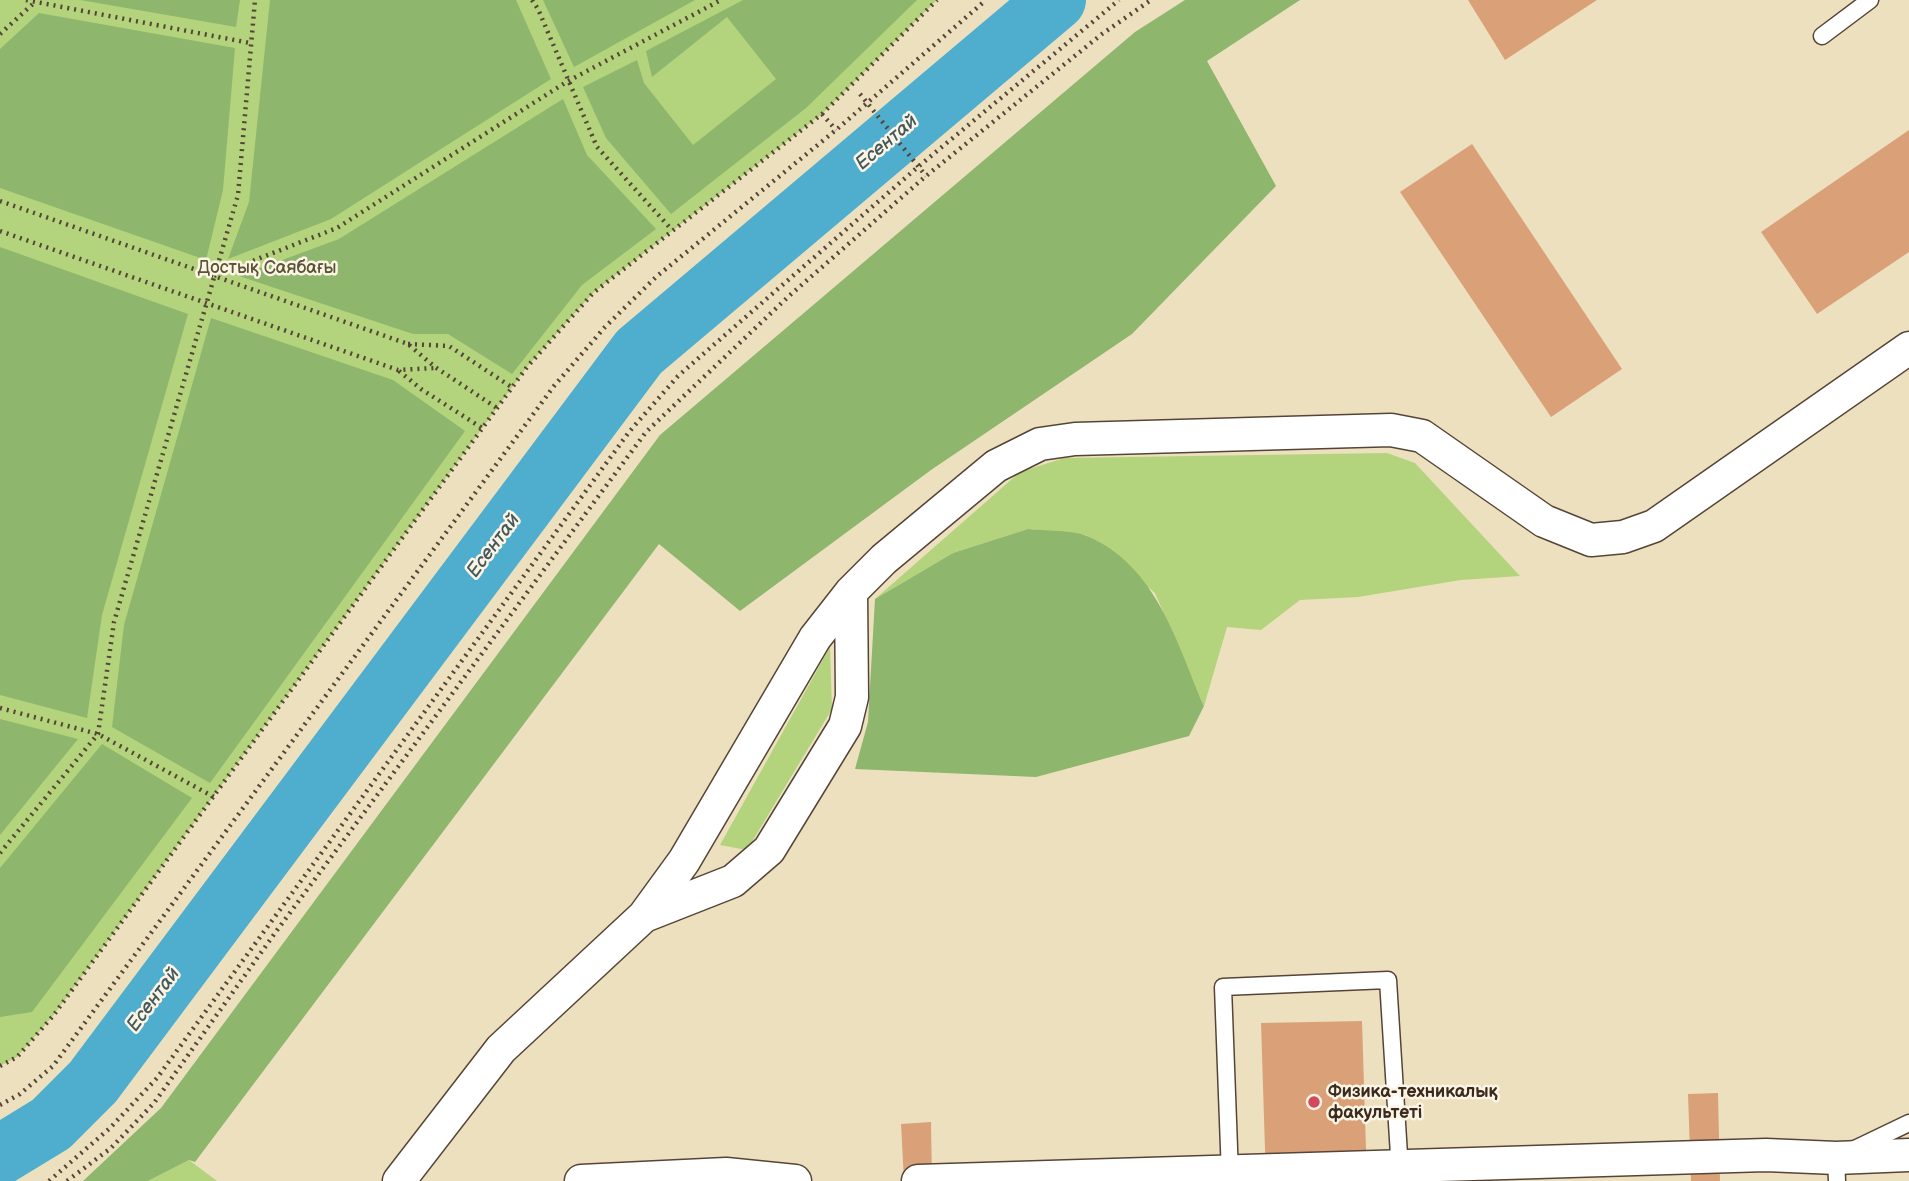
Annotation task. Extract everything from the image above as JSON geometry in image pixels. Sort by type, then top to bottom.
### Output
[{"type":"street","points":[[399,1181],[501,1049],[644,916],[684,860],[815,638],[850,592],[884,559],[996,466],[1040,444],[1075,439],[1391,430],[1422,436],[1544,521],[1591,540],[1623,537],[1654,526],[1909,348]]},
{"type":"street","points":[[644,916],[733,881],[769,850],[845,726],[852,698],[850,592]]},
{"type":"street","points":[[918,1181],[1623,1168],[1766,1154],[1836,1169],[1909,1155]]},
{"type":"street","points":[[581,1181],[726,1174],[795,1181]]},
{"type":"lane","points":[[1822,36],[1870,0]]},
{"type":"lane","points":[[1230,1176],[1223,987],[1388,979],[1400,1173]]},
{"type":"lane","points":[[1836,1169],[1909,1123]]},
{"type":"path","points":[[26,0],[250,43]]},
{"type":"path","points":[[0,853],[98,734],[114,622],[238,195],[255,0]]},
{"type":"path","points":[[532,0],[597,147],[672,230]]},
{"type":"path","points":[[214,276],[337,228],[568,82],[721,0]]},
{"type":"path","points":[[0,1066],[17,1057],[53,1016],[527,368],[593,293],[822,114],[937,0]]},
{"type":"path","points":[[0,1105],[20,1094],[53,1066],[554,386],[605,327],[656,277],[835,130],[986,0]]},
{"type":"path","points":[[49,1181],[110,1128],[158,1078],[629,432],[678,376],[919,166],[1119,0]]},
{"type":"path","points":[[67,1181],[111,1147],[154,1103],[275,933],[646,432],[789,296],[926,176],[1102,34],[1151,0]]},
{"type":"path","points":[[0,34],[37,1]]},
{"type":"path","points":[[860,94],[926,176]]},
{"type":"path","points":[[822,114],[835,130]]},
{"type":"path","points":[[0,201],[408,344],[449,346],[513,388]]},
{"type":"path","points":[[0,231],[398,370],[421,389],[482,428]]},
{"type":"path","points":[[408,344],[435,368],[497,408]]},
{"type":"path","points":[[398,370],[435,368]]},
{"type":"path","points":[[0,708],[98,734],[214,797]]},
{"type":"green space","name":"Достық Саябағы","points":[[0,0],[937,0],[822,114],[593,293],[527,367],[53,1016],[17,1057],[0,1066]]},
{"type":"green space","points":[[80,0],[240,0],[236,27]]},
{"type":"green space","points":[[270,0],[516,0],[551,79],[331,219],[228,259],[249,202]]},
{"type":"green space","points":[[543,0],[695,0],[574,67]]},
{"type":"green space","points":[[743,0],[917,0],[806,108],[671,214],[606,138],[583,87],[637,60],[644,83],[693,145],[776,79],[727,17],[652,77],[646,51]]},
{"type":"green space","points":[[1185,0],[1300,0],[1207,61],[1276,186],[1132,334],[931,470],[740,611],[659,544],[195,1162],[189,1160],[148,1181],[83,1181],[161,1108],[660,435],[1135,32]]},
{"type":"green space","points":[[39,13],[235,48],[223,190],[206,260],[0,188],[0,49]]},
{"type":"green space","points":[[563,99],[587,155],[656,229],[582,285],[512,374],[448,334],[413,334],[239,276],[339,239]]},
{"type":"green space","points":[[0,247],[188,314],[102,615],[87,718],[0,695]]},
{"type":"green space","points":[[211,318],[393,380],[465,431],[210,783],[112,727],[124,625]]},
{"type":"green space","points":[[1387,453],[1415,463],[1520,576],[1461,580],[1358,597],[1300,600],[1261,630],[1227,627],[1204,706],[1155,593],[1086,535],[1028,529],[953,553],[875,599],[1020,472],[1064,458]]},
{"type":"green space","points":[[1028,529],[1087,536],[1111,549],[1131,566],[1147,586],[1173,632],[1204,706],[1189,736],[1036,777],[855,769],[868,722],[875,599],[953,553]]},
{"type":"green space","points":[[830,647],[832,709],[747,850],[720,845]]},
{"type":"green space","points":[[0,719],[78,739],[0,835]]},
{"type":"green space","points":[[102,744],[192,798],[32,1012],[0,1017],[0,868]]},
{"type":"green space","points":[[189,1160],[217,1181],[148,1181]]},
{"type":"building","points":[[1468,0],[1597,0],[1505,60]]},
{"type":"building","points":[[1909,130],[1909,252],[1817,314],[1761,232]]},
{"type":"building","points":[[1472,144],[1622,369],[1551,417],[1400,192]]},
{"type":"building","name":"Физика-техникалық факультеті","points":[[1362,1021],[1367,1181],[1266,1181],[1261,1023]]},
{"type":"building","points":[[1718,1093],[1720,1181],[1691,1181],[1688,1094]]},
{"type":"building","points":[[931,1122],[932,1181],[904,1181],[901,1124]]},
{"type":"waterway","name":"Есентай","points":[[0,1155],[51,1124],[93,1082],[639,352],[1056,0]]},
{"type":"place","name":"Физика-техникалық факультеті","points":[[1314,1102]]}]
